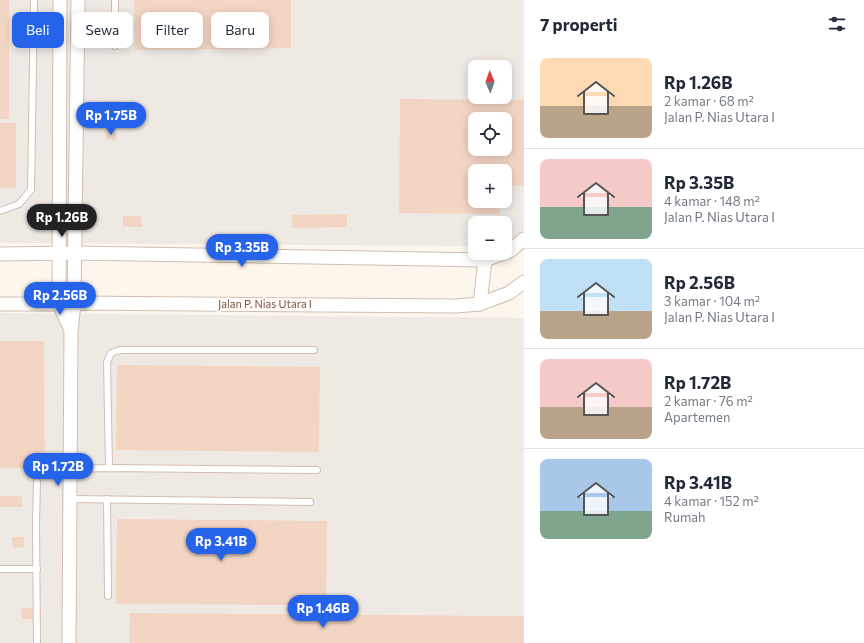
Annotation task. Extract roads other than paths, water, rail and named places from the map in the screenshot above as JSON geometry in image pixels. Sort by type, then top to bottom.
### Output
[{"type":"street","points":[[60,0],[58,304],[71,332]]},
{"type":"street","points":[[70,643],[71,332],[74,303],[78,0]]},
{"type":"street","points":[[512,249],[524,239]]},
{"type":"street","points":[[0,254],[75,253],[468,260]]},
{"type":"street","points":[[480,304],[484,260]]},
{"type":"street","name":"Jalan P. Nias Utara I","points":[[0,304],[74,303],[456,306],[480,304],[509,293],[524,282]]},
{"type":"lane","points":[[0,211],[20,204],[31,190],[34,0]]},
{"type":"lane","points":[[115,0],[115,12]]},
{"type":"lane","points":[[109,468],[107,362],[111,353],[120,350],[314,350]]},
{"type":"lane","points":[[70,469],[317,470]]},
{"type":"lane","points":[[37,482],[37,643]]},
{"type":"lane","points":[[70,499],[310,502]]},
{"type":"lane","points":[[107,499],[108,596]]},
{"type":"lane","points":[[0,569],[37,569]]}]
